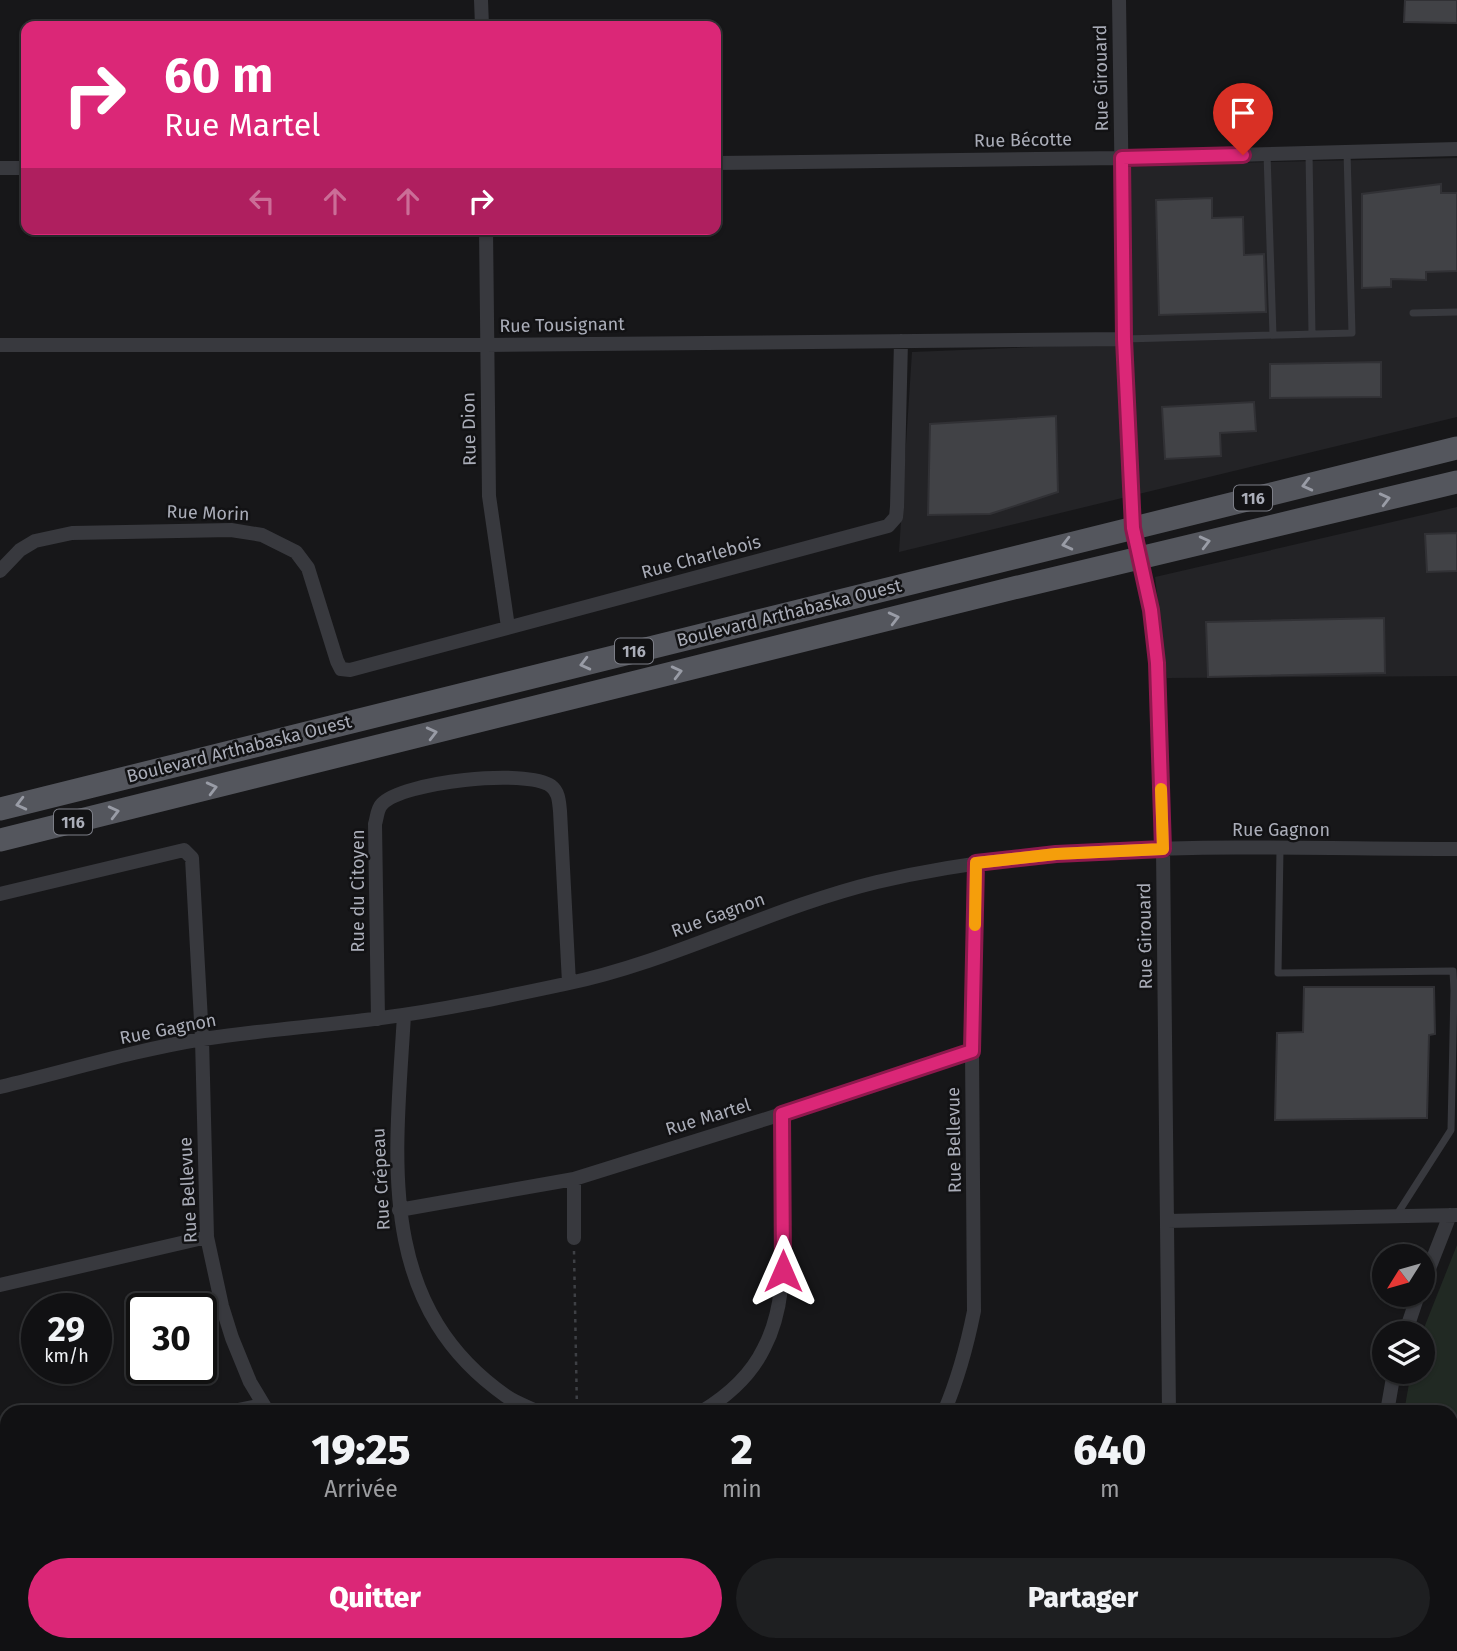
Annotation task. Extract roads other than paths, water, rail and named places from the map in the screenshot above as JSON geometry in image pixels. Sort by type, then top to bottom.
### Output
[{"type":"main road","name":"Boulevard Arthabaska Ouest","points":[[0,809],[1457,448]]},
{"type":"main road","name":"Boulevard Arthabaska Ouest","points":[[0,840],[1138,558],[1457,482]]},
{"type":"street","points":[[481,0],[482,21]]},
{"type":"street","name":"Rue Girouard","points":[[1119,0],[1124,339],[1133,528],[1151,610],[1157,663],[1163,849],[1168,1405]]},
{"type":"street","name":"Rue Bécotte","points":[[721,163],[1122,158],[1457,149]]},
{"type":"street","points":[[0,168],[21,168]]},
{"type":"street","name":"Rue Dion","points":[[486,235],[489,496],[508,627]]},
{"type":"street","name":"Rue Tousignant","points":[[0,345],[486,345],[1124,339]]},
{"type":"street","name":"Rue Charlebois","points":[[341,669],[350,670],[888,526],[896,517],[897,507],[901,341]]},
{"type":"street","name":"Rue Morin","points":[[0,571],[20,550],[35,541],[72,533],[232,530],[262,535],[296,552],[308,568],[341,669]]},
{"type":"street","name":"Rue du Citoyen","points":[[378,1019],[375,824],[379,806],[393,795],[463,779],[527,778],[554,788],[560,811],[569,983]]},
{"type":"street","name":"Rue Gagnon","points":[[0,1087],[202,1039],[378,1019],[569,983],[631,967],[745,924],[875,883],[976,863],[1056,854],[1163,849],[1457,849]]},
{"type":"street","name":"Rue Bellevue","points":[[0,894],[184,850],[192,858],[202,1039],[207,1237],[232,1338],[263,1405]]},
{"type":"street","name":"Rue Bellevue","points":[[947,1405],[967,1345],[974,1311],[972,1051],[976,863]]},
{"type":"street","name":"Rue Crépeau","points":[[404,1015],[397,1129],[399,1210],[416,1284],[437,1327],[470,1365],[507,1396],[525,1405]]},
{"type":"street","name":"Rue Martel","points":[[399,1210],[574,1179],[972,1051]]},
{"type":"street","points":[[713,1405],[740,1381],[764,1349],[777,1314],[783,1271],[782,1114]]},
{"type":"street","points":[[574,1179],[574,1238]]},
{"type":"street","points":[[1167,1221],[1453,1215],[1435,1256]]},
{"type":"street","points":[[0,1285],[207,1237]]},
{"type":"street","points":[[1388,1405],[1392,1384]]},
{"type":"lane","points":[[1124,339],[1352,333],[1347,152]]},
{"type":"lane","points":[[1308,153],[1312,334]]},
{"type":"lane","points":[[1268,154],[1273,335]]},
{"type":"lane","points":[[1413,313],[1457,312]]},
{"type":"lane","points":[[1280,849],[1278,973],[1453,971],[1455,990],[1451,1130],[1395,1216]]}]
